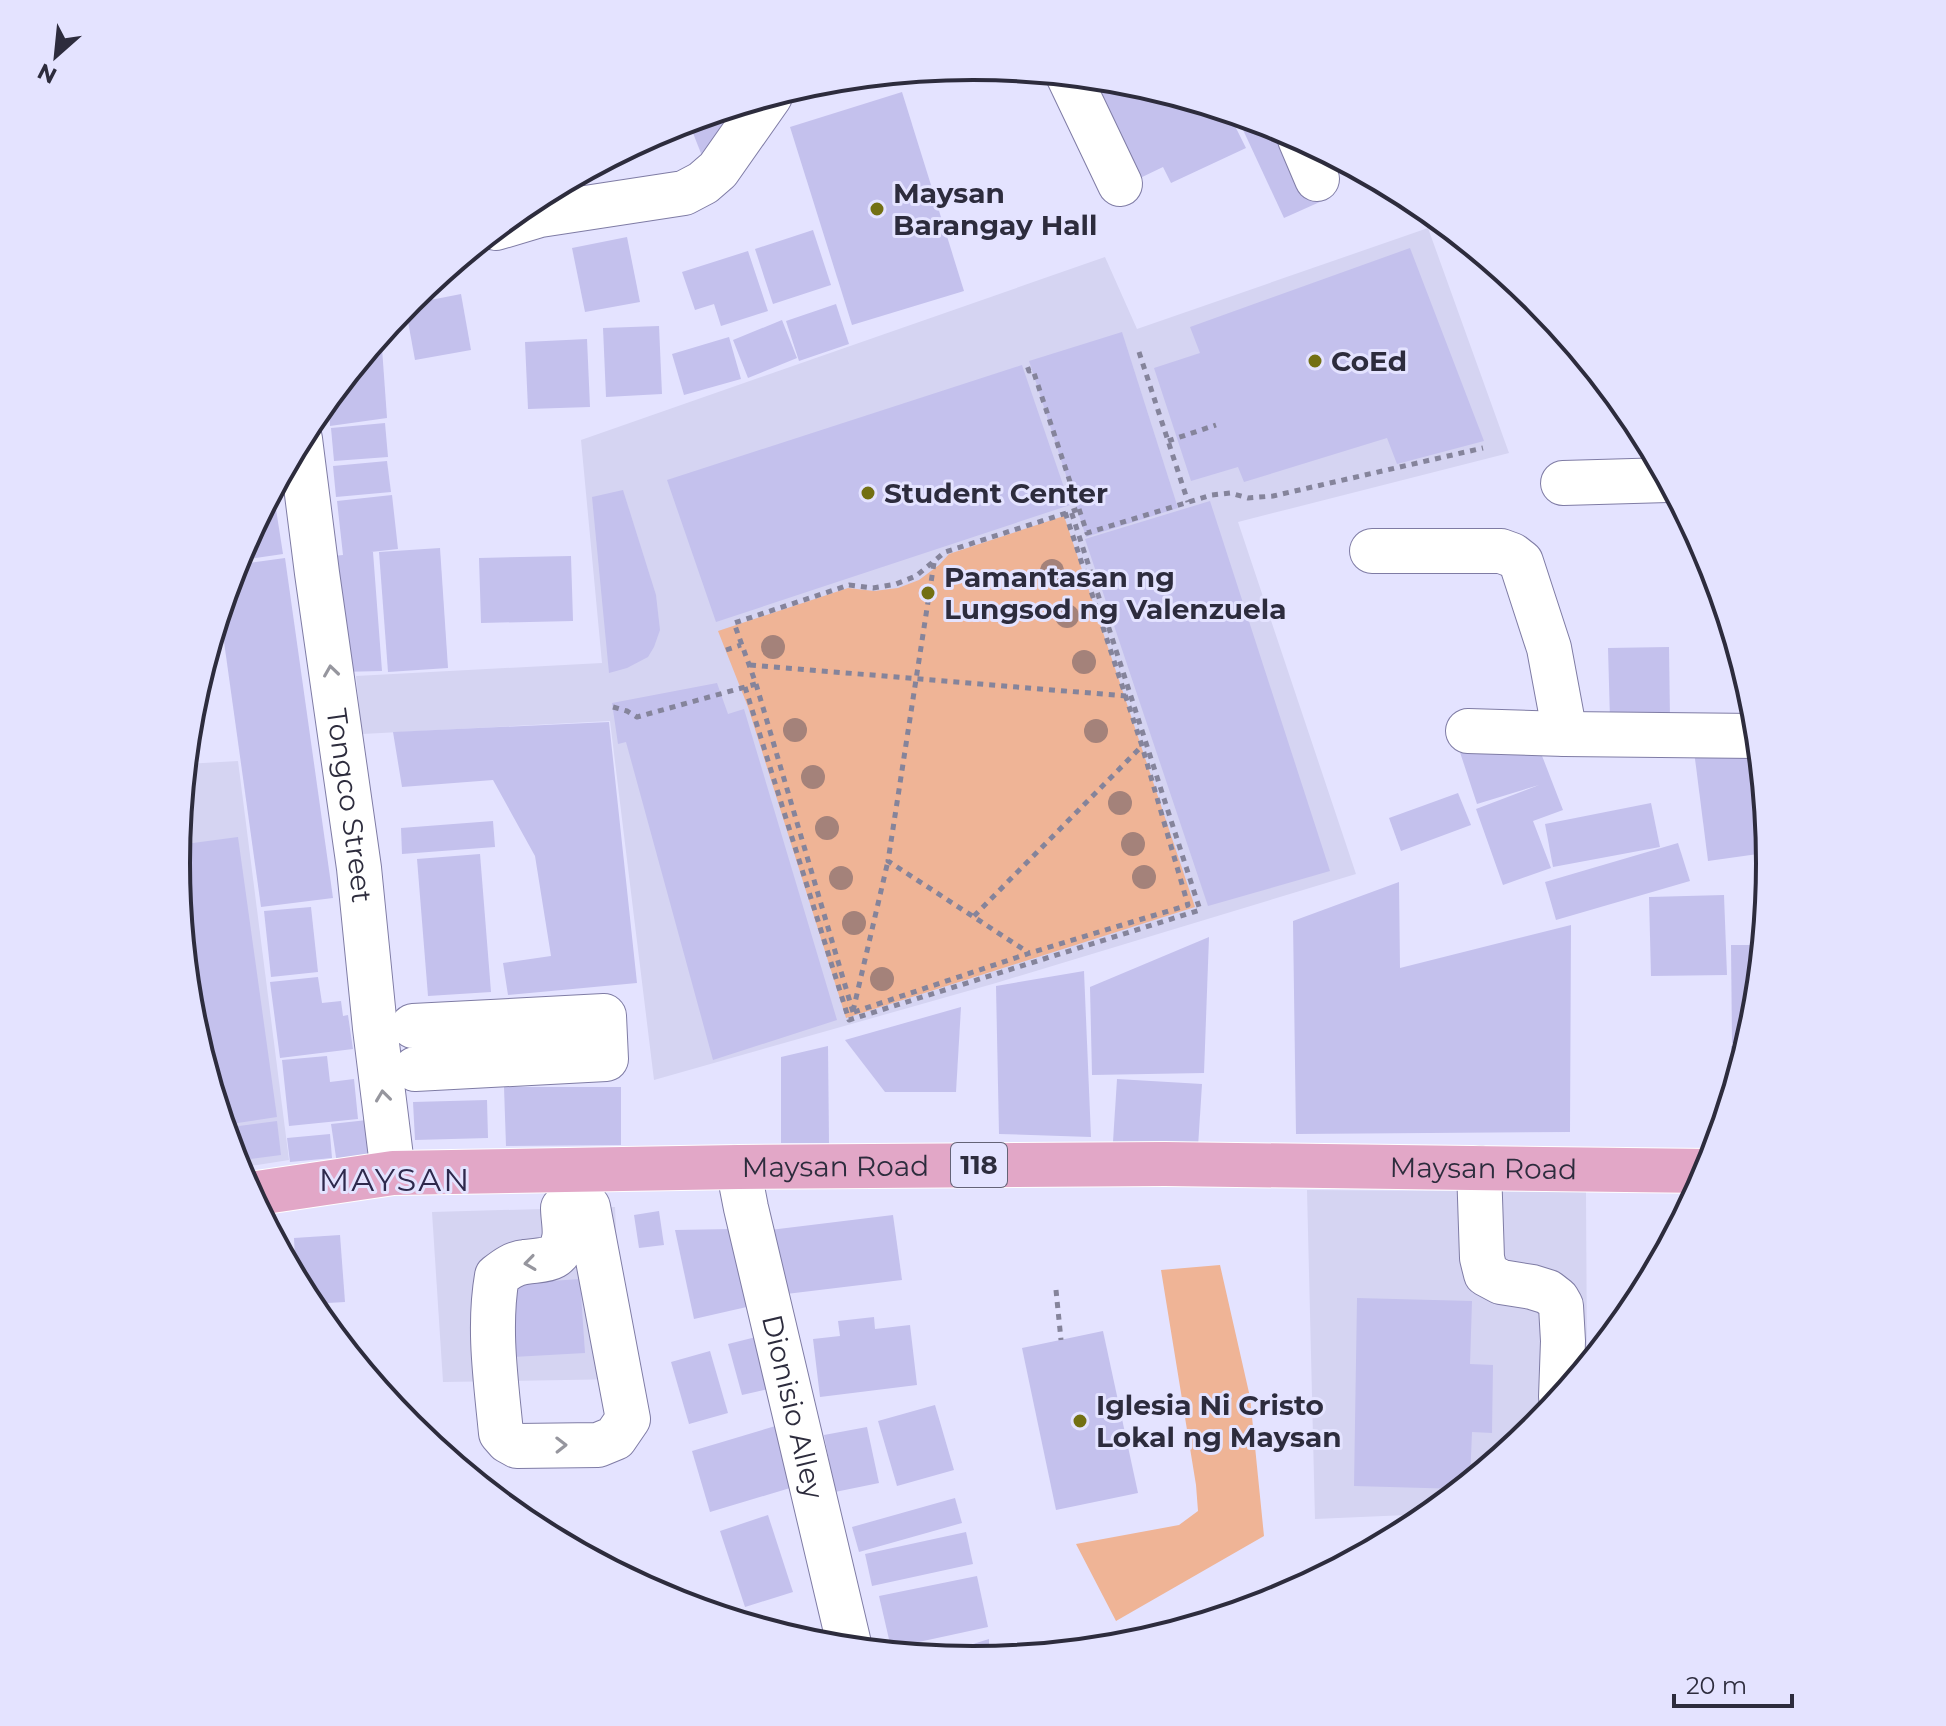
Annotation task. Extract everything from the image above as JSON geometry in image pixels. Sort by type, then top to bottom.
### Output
[{"type":"main road","name":"Maysan Road","points":[[263,1192],[393,1173],[738,1167],[1165,1164],[1692,1171]]},
{"type":"street","points":[[1074,87],[1120,184]]},
{"type":"street","points":[[529,218],[684,193],[718,170],[760,110]]},
{"type":"street","points":[[1307,156],[1317,179]]},
{"type":"street","name":"Tongco Street","points":[[303,459],[359,868],[393,1173]]},
{"type":"street","points":[[1563,483],[1655,480]]},
{"type":"street","points":[[1372,551],[1501,551],[1521,562],[1549,648],[1565,734]]},
{"type":"street","points":[[1468,731],[1745,736]]},
{"type":"street","points":[[414,1047],[606,1059],[604,1037]]},
{"type":"street","name":"Dionisio Alley","points":[[738,1167],[847,1635]]},
{"type":"street","points":[[1479,1168],[1482,1258],[1486,1274],[1501,1282],[1548,1292],[1557,1299],[1561,1306],[1562,1379]]},
{"type":"street","points":[[575,1207],[628,1419],[615,1438],[598,1445],[517,1446],[501,1433],[493,1334],[497,1276],[509,1266],[556,1256],[575,1207]]},
{"type":"path","points":[[1139,352],[1188,502]]},
{"type":"path","points":[[1026,363],[1029,371],[1033,370],[1087,533],[1212,495],[1230,493],[1248,498],[1273,496],[1483,448]]},
{"type":"path","points":[[1168,441],[1216,425]]},
{"type":"path","points":[[853,1012],[756,684],[734,623],[849,585],[873,588],[896,584],[916,576],[945,552],[1079,509]]},
{"type":"path","points":[[745,687],[849,1020],[1200,910],[1068,512]]},
{"type":"path","points":[[853,1012],[1188,905],[1142,746],[1068,512]]},
{"type":"path","points":[[853,1012],[888,861],[934,563]]},
{"type":"path","points":[[726,650],[741,645]]},
{"type":"path","points":[[750,665],[1126,696]]},
{"type":"path","points":[[613,707],[637,717],[756,684]]},
{"type":"path","points":[[974,916],[1142,746]]},
{"type":"path","points":[[888,861],[1030,953]]},
{"type":"path","points":[[1056,1290],[1061,1340]]},
{"type":"shaded area","name":"Pamantasan ng Lungsod ng Valenzuela","points":[[1428,228],[1509,453],[1238,522],[1356,874],[996,983],[654,1080],[610,721],[362,734],[356,676],[602,663],[581,440],[1105,257],[1137,329]]},
{"type":"shaded area","points":[[1064,516],[1195,907],[846,1018],[748,707],[718,631],[848,588],[874,591],[898,588],[919,580],[949,554]]},
{"type":"shaded area","points":[[238,761],[289,1160],[251,1166],[232,1115],[205,1016],[192,914],[190,863],[197,763]]},
{"type":"shaded area","points":[[1307,1190],[1586,1192],[1587,1349],[1562,1379],[1489,1452],[1406,1515],[1315,1519]]},
{"type":"shaded area","points":[[615,1207],[623,1379],[443,1382],[432,1212]]},
{"type":"shaded area","points":[[1220,1265],[1250,1397],[1264,1536],[1116,1621],[1076,1544],[1179,1525],[1198,1511],[1161,1270]]},
{"type":"building","points":[[1095,90],[1176,107],[1235,126],[1246,148],[1171,183],[1163,167],[1138,179]]},
{"type":"building","name":"Maysan Barangay Hall","points":[[902,92],[964,291],[852,325],[790,127]]},
{"type":"building","points":[[728,120],[706,166],[693,133]]},
{"type":"building","points":[[1242,129],[1299,152],[1322,201],[1284,218]]},
{"type":"building","points":[[813,230],[831,285],[773,304],[755,249]]},
{"type":"building","points":[[627,237],[640,302],[585,312],[572,248]]},
{"type":"building","name":"CoEd","points":[[1410,248],[1484,441],[1397,464],[1387,438],[1244,482],[1238,467],[1191,481],[1154,368],[1200,353],[1190,327]]},
{"type":"building","points":[[748,251],[768,311],[721,326],[714,304],[695,310],[682,272]]},
{"type":"building","points":[[461,294],[471,350],[415,360],[408,321],[428,300]]},
{"type":"building","points":[[836,304],[849,344],[799,361],[786,321]]},
{"type":"building","points":[[782,320],[797,358],[748,378],[733,340]]},
{"type":"building","points":[[659,326],[662,394],[606,397],[603,328]]},
{"type":"building","points":[[1122,332],[1178,508],[1086,537],[1029,361]]},
{"type":"building","points":[[729,337],[741,379],[684,395],[672,354]]},
{"type":"building","points":[[587,339],[590,407],[528,409],[525,342]]},
{"type":"building","points":[[382,349],[387,418],[330,426],[330,417]]},
{"type":"building","name":"Student Center","points":[[1022,365],[1070,505],[716,622],[667,480]]},
{"type":"building","points":[[385,423],[388,457],[334,461],[331,428]]},
{"type":"building","points":[[387,461],[391,492],[336,497],[333,466]]},
{"type":"building","points":[[623,490],[656,595],[660,630],[648,657],[609,673],[592,497]]},
{"type":"building","points":[[392,495],[398,549],[371,552],[382,671],[340,672],[323,557],[343,555],[337,501]]},
{"type":"building","points":[[1210,501],[1330,871],[1208,906],[1085,539]]},
{"type":"building","points":[[276,508],[283,554],[252,559]]},
{"type":"building","points":[[440,548],[448,668],[388,672],[379,552]]},
{"type":"building","points":[[571,556],[573,621],[481,623],[479,558]]},
{"type":"building","points":[[285,558],[333,898],[261,907],[224,639],[250,563]]},
{"type":"building","points":[[1669,647],[1670,719],[1610,720],[1608,648]]},
{"type":"building","points":[[717,683],[728,714],[744,709],[837,1020],[713,1060],[626,742],[618,744],[612,703]]},
{"type":"building","points":[[609,722],[637,983],[508,995],[503,963],[551,956],[535,856],[493,780],[402,787],[393,732]]},
{"type":"building","points":[[1455,737],[1539,748],[1563,810],[1533,821],[1551,868],[1503,885],[1476,809],[1539,785],[1477,804]]},
{"type":"building","points":[[1747,745],[1756,854],[1708,861],[1694,751]]},
{"type":"building","points":[[1458,793],[1471,825],[1401,851],[1389,818]]},
{"type":"building","points":[[1651,803],[1660,847],[1553,867],[1545,824]]},
{"type":"building","points":[[493,821],[495,847],[402,854],[401,828]]},
{"type":"building","points":[[238,837],[277,1117],[235,1123],[232,1115],[205,1016],[197,965],[191,843]]},
{"type":"building","points":[[1678,843],[1690,881],[1556,920],[1545,882]]},
{"type":"building","points":[[480,854],[491,992],[428,996],[417,859]]},
{"type":"building","points":[[1399,882],[1400,968],[1571,925],[1570,1132],[1296,1134],[1293,921]]},
{"type":"building","points":[[1724,895],[1727,975],[1651,976],[1649,897]]},
{"type":"building","points":[[311,907],[318,972],[271,977],[264,911]]},
{"type":"building","points":[[1209,937],[1204,1073],[1092,1075],[1090,987]]},
{"type":"building","points":[[1731,945],[1751,945],[1741,1016],[1732,1043]]},
{"type":"building","points":[[1084,971],[1091,1137],[999,1134],[996,986]]},
{"type":"building","points":[[318,977],[322,1003],[341,1001],[343,1016],[348,1015],[353,1049],[280,1058],[270,982]]},
{"type":"building","points":[[961,1007],[956,1092],[885,1092],[845,1040]]},
{"type":"building","points":[[828,1046],[829,1143],[781,1143],[781,1057]]},
{"type":"building","points":[[327,1056],[330,1082],[354,1079],[358,1119],[289,1126],[282,1060]]},
{"type":"building","points":[[1117,1079],[1202,1084],[1198,1147],[1113,1142]]},
{"type":"building","points":[[504,1087],[621,1087],[621,1145],[506,1146]]},
{"type":"building","points":[[487,1100],[488,1138],[415,1140],[413,1102]]},
{"type":"building","points":[[367,1120],[373,1159],[337,1164],[331,1124]]},
{"type":"building","points":[[277,1121],[281,1155],[249,1159],[236,1126]]},
{"type":"building","points":[[330,1134],[332,1158],[290,1162],[287,1138]]},
{"type":"building","points":[[659,1211],[664,1245],[639,1248],[634,1215]]},
{"type":"building","points":[[893,1215],[902,1280],[778,1295],[770,1230]]},
{"type":"building","points":[[732,1229],[751,1306],[694,1319],[675,1230]]},
{"type":"building","points":[[340,1235],[345,1302],[326,1303],[295,1254],[294,1238]]},
{"type":"building","points":[[580,1279],[585,1353],[513,1357],[508,1284]]},
{"type":"building","points":[[1357,1298],[1472,1301],[1470,1364],[1493,1365],[1492,1433],[1472,1432],[1471,1467],[1444,1489],[1354,1486]]},
{"type":"building","points":[[874,1317],[875,1329],[910,1325],[917,1385],[820,1397],[813,1339],[840,1336],[838,1321]]},
{"type":"building","name":"Iglesia Ni Cristo Lokal ng Maysan","points":[[1103,1331],[1138,1493],[1056,1510],[1022,1348]]},
{"type":"building","points":[[768,1334],[781,1386],[742,1395],[728,1344]]},
{"type":"building","points":[[710,1351],[728,1413],[689,1424],[671,1362]]},
{"type":"building","points":[[935,1405],[954,1470],[897,1486],[878,1421]]},
{"type":"building","points":[[782,1424],[800,1485],[710,1512],[692,1451]]},
{"type":"building","points":[[867,1427],[879,1483],[835,1492],[824,1435]]},
{"type":"building","points":[[955,1498],[962,1523],[859,1552],[852,1527]]},
{"type":"building","points":[[768,1515],[793,1592],[745,1607],[720,1531]]},
{"type":"building","points":[[966,1532],[973,1564],[872,1586],[865,1554]]},
{"type":"building","points":[[977,1576],[988,1627],[913,1643],[889,1641],[879,1596]]},
{"type":"building","points":[[989,1639],[989,1645],[967,1646]]},
{"type":"place","name":"Maysan Barangay Hall","points":[[877,209]]},
{"type":"place","name":"CoEd","points":[[1315,361]]},
{"type":"place","name":"Student Center","points":[[868,493]]},
{"type":"place","name":"Pamantasan ng Lungsod ng Valenzuela","points":[[928,593]]},
{"type":"place","name":"Iglesia Ni Cristo Lokal ng Maysan","points":[[1080,1421]]},
{"type":"district","name":"MAYSAN","points":[[395,1179]]}]
